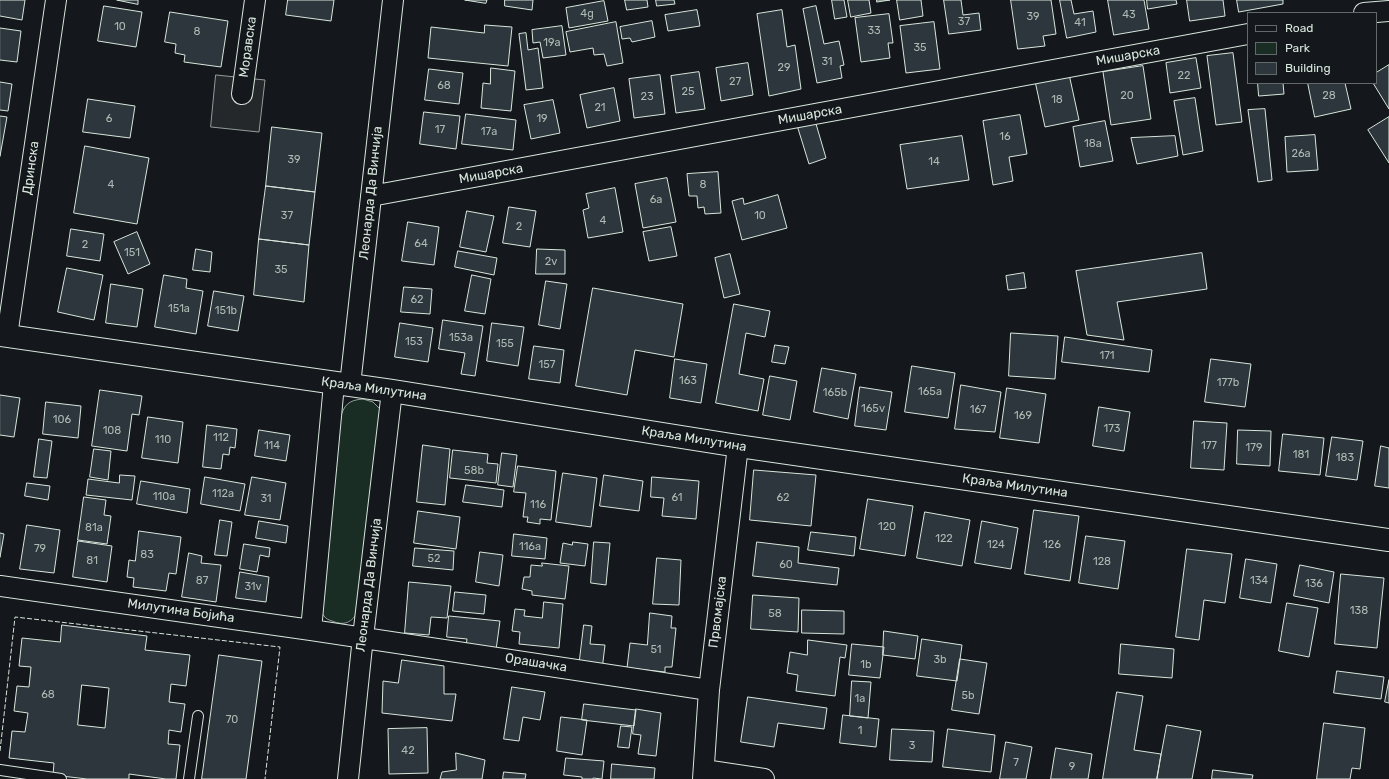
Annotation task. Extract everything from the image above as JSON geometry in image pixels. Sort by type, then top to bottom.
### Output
[{"type":"main road","name":"Краља Милутина","points":[[3,335],[392,391],[738,446],[1389,540]]},
{"type":"street","name":"Дринска","points":[[3,335],[56,0]]},
{"type":"street","name":"Моравска","points":[[242,94],[255,0]]},
{"type":"street","name":"Леонарда Да Винчија","points":[[311,630],[342,385],[371,196],[393,0]]},
{"type":"street","points":[[1370,12],[1389,11]]},
{"type":"street","name":"Мишарска","points":[[371,196],[1247,34]]},
{"type":"street","name":"Леонарда Да Винчија","points":[[348,779],[392,391]]},
{"type":"street","name":"Првомајска","points":[[703,775],[709,690],[738,446]]},
{"type":"street","name":"Милутина Бојића","points":[[0,586],[363,637]]},
{"type":"street","name":"Орашачка","points":[[363,637],[709,690]]},
{"type":"street","points":[[703,775],[764,779]]},
{"type":"lane","points":[[189,779],[198,716]]},
{"type":"lane","points":[[0,770],[61,779]]},
{"type":"green space","points":[[363,399],[373,402],[380,409],[358,611],[350,621],[340,623],[326,618],[320,607],[340,419],[347,404]]},
{"type":"shaded area","points":[[216,75],[265,80],[259,132],[211,127]]},
{"type":"building","points":[[0,0],[25,0],[22,20],[0,16]]},
{"type":"building","points":[[117,0],[138,0],[138,4]]},
{"type":"building","points":[[288,0],[334,0],[331,21],[286,15]]},
{"type":"building","points":[[465,0],[487,0],[486,3]]},
{"type":"building","points":[[505,0],[533,0],[532,10],[505,6]]},
{"type":"building","points":[[625,0],[647,0],[648,7],[627,10]]},
{"type":"building","points":[[656,0],[674,0],[675,4],[657,6]]},
{"type":"building","points":[[832,0],[844,0],[847,17],[835,19]]},
{"type":"building","points":[[848,0],[869,0],[871,13],[851,17]]},
{"type":"building","points":[[877,0],[890,0],[877,2]]},
{"type":"building","points":[[897,0],[921,0],[923,16],[900,20]]},
{"type":"building","points":[[944,0],[961,0],[963,15],[979,13],[981,30],[949,34]]},
{"type":"building","points":[[1011,0],[1051,0],[1056,34],[1043,36],[1045,46],[1018,49]]},
{"type":"building","points":[[1060,0],[1071,0],[1074,14],[1093,11],[1096,32],[1067,38]]},
{"type":"building","points":[[1108,0],[1144,0],[1149,29],[1114,35]]},
{"type":"building","points":[[1147,0],[1176,0],[1177,4],[1148,9]]},
{"type":"building","points":[[1187,0],[1223,0],[1225,16],[1190,21]]},
{"type":"building","points":[[1237,0],[1283,0],[1283,4],[1239,12]]},
{"type":"building","points":[[604,1],[608,21],[569,28],[566,8]]},
{"type":"building","points":[[104,6],[142,12],[136,47],[98,41]]},
{"type":"building","points":[[816,6],[824,44],[839,41],[844,65],[840,66],[842,78],[817,83],[803,9]]},
{"type":"building","points":[[697,10],[700,26],[668,31],[665,15]]},
{"type":"building","points":[[782,10],[787,47],[795,45],[801,89],[769,96],[757,14]]},
{"type":"building","points":[[170,12],[228,21],[221,67],[184,62],[185,55],[175,53],[176,44],[165,42]]},
{"type":"building","points":[[889,14],[893,43],[888,43],[890,58],[861,62],[855,18]]},
{"type":"building","points":[[652,21],[655,37],[632,42],[630,38],[622,39],[620,27]]},
{"type":"building","points":[[616,22],[623,63],[607,66],[604,54],[594,55],[593,48],[570,52],[566,32]]},
{"type":"building","points":[[934,22],[940,69],[906,73],[900,26]]},
{"type":"building","points":[[485,25],[512,27],[508,66],[428,58],[431,27],[484,33]]},
{"type":"building","points":[[562,26],[566,55],[543,58],[540,42],[533,43],[532,30]]},
{"type":"building","points":[[0,28],[21,31],[17,62],[0,60]]},
{"type":"building","points":[[526,33],[528,50],[538,48],[543,88],[526,90],[519,34]]},
{"type":"building","points":[[1233,53],[1242,122],[1216,125],[1207,56]]},
{"type":"building","points":[[1196,58],[1201,88],[1170,93],[1166,63]]},
{"type":"building","points":[[748,63],[753,95],[721,101],[716,68]]},
{"type":"building","points":[[1389,65],[1389,109],[1374,84],[1377,84],[1377,72]]},
{"type":"building","points":[[1143,66],[1151,119],[1111,125],[1103,72]]},
{"type":"building","points":[[491,68],[515,71],[511,111],[481,108],[483,83],[490,84]]},
{"type":"building","points":[[429,69],[463,73],[459,104],[425,100]]},
{"type":"building","points":[[699,72],[705,109],[676,113],[671,76]]},
{"type":"building","points":[[1069,74],[1079,120],[1045,127],[1035,81]]},
{"type":"building","points":[[660,75],[665,114],[634,118],[629,79]]},
{"type":"building","points":[[0,82],[12,84],[8,111],[0,110]]},
{"type":"building","points":[[1258,84],[1283,84],[1284,94],[1259,96]]},
{"type":"building","points":[[1308,84],[1345,84],[1351,109],[1315,117]]},
{"type":"building","points":[[614,88],[620,121],[587,128],[580,95]]},
{"type":"building","points":[[1195,98],[1203,151],[1183,155],[1174,101]]},
{"type":"building","points":[[88,99],[135,106],[130,138],[83,132]]},
{"type":"building","points":[[553,100],[560,133],[531,139],[524,105]]},
{"type":"building","points":[[1265,109],[1272,180],[1258,182],[1248,110]]},
{"type":"building","points":[[424,112],[460,116],[456,149],[420,144]]},
{"type":"building","points":[[466,114],[516,120],[513,150],[462,144]]},
{"type":"building","points":[[1020,115],[1027,154],[1009,157],[1013,181],[993,185],[983,121]]},
{"type":"building","points":[[0,116],[7,117],[0,156]]},
{"type":"building","points":[[814,117],[826,158],[809,164],[796,122]]},
{"type":"building","points":[[1389,117],[1389,163],[1368,130]]},
{"type":"building","points":[[1105,121],[1113,161],[1080,167],[1073,127]]},
{"type":"building","points":[[272,127],[322,133],[315,192],[266,186]]},
{"type":"building","points":[[1315,135],[1318,170],[1287,172],[1285,137]]},
{"type":"building","points":[[962,136],[969,180],[907,189],[900,145]]},
{"type":"building","points":[[1175,136],[1178,156],[1137,164],[1131,138]]},
{"type":"building","points":[[85,146],[149,158],[137,224],[74,213]]},
{"type":"building","points":[[718,172],[721,213],[705,214],[704,207],[698,208],[697,196],[689,196],[687,174]]},
{"type":"building","points":[[667,178],[676,222],[643,228],[635,184]]},
{"type":"building","points":[[266,186],[315,192],[309,245],[259,239]]},
{"type":"building","points":[[615,188],[623,232],[588,238],[583,210],[589,208],[586,194]]},
{"type":"building","points":[[778,195],[787,228],[742,240],[732,201],[743,198],[744,204]]},
{"type":"building","points":[[509,207],[536,211],[530,247],[503,243]]},
{"type":"building","points":[[467,211],[494,216],[486,252],[460,247]]},
{"type":"building","points":[[408,222],[439,227],[434,265],[402,261]]},
{"type":"building","points":[[671,227],[677,256],[649,261],[643,232]]},
{"type":"building","points":[[71,229],[104,234],[100,261],[67,256]]},
{"type":"building","points":[[137,232],[150,264],[128,274],[114,242]]},
{"type":"building","points":[[259,239],[309,245],[304,302],[254,295]]},
{"type":"building","points":[[196,249],[212,252],[210,272],[193,270]]},
{"type":"building","points":[[537,249],[565,250],[565,274],[536,274]]},
{"type":"building","points":[[458,251],[497,258],[494,275],[455,267]]},
{"type":"building","points":[[1202,253],[1207,289],[1117,302],[1124,340],[1087,335],[1076,271]]},
{"type":"building","points":[[730,254],[740,294],[724,298],[715,258]]},
{"type":"building","points":[[67,268],[103,275],[94,320],[58,312]]},
{"type":"building","points":[[1024,273],[1026,288],[1008,290],[1006,276]]},
{"type":"building","points":[[164,275],[187,279],[186,288],[203,291],[196,334],[155,327]]},
{"type":"building","points":[[472,275],[491,279],[485,314],[465,311]]},
{"type":"building","points":[[546,281],[567,284],[560,329],[539,325]]},
{"type":"building","points":[[111,284],[143,289],[137,327],[106,323]]},
{"type":"building","points":[[404,287],[432,289],[430,314],[401,312]]},
{"type":"building","points":[[593,288],[683,304],[674,357],[635,350],[627,395],[576,386]]},
{"type":"building","points":[[214,291],[244,296],[238,331],[208,326]]},
{"type":"building","points":[[734,304],[770,311],[765,337],[746,333],[739,374],[764,379],[758,411],[716,403]]},
{"type":"building","points":[[443,320],[483,326],[475,376],[461,374],[465,353],[439,349]]},
{"type":"building","points":[[400,323],[433,328],[428,362],[395,357]]},
{"type":"building","points":[[492,323],[524,327],[518,366],[487,361]]},
{"type":"building","points":[[1011,333],[1058,336],[1055,379],[1009,376]]},
{"type":"building","points":[[1065,337],[1152,350],[1149,372],[1062,362]]},
{"type":"building","points":[[775,345],[789,347],[785,364],[772,362]]},
{"type":"building","points":[[534,346],[564,350],[560,383],[529,379]]},
{"type":"building","points":[[675,359],[707,364],[701,403],[670,398]]},
{"type":"building","points":[[1211,359],[1251,364],[1245,407],[1205,402]]},
{"type":"building","points":[[912,366],[955,373],[948,418],[905,412]]},
{"type":"building","points":[[822,368],[856,374],[848,419],[814,412]]},
{"type":"building","points":[[770,376],[797,381],[790,420],[763,415]]},
{"type":"building","points":[[961,385],[1001,392],[995,432],[955,429]]},
{"type":"building","points":[[860,387],[892,392],[886,430],[855,426]]},
{"type":"building","points":[[1007,388],[1046,394],[1039,443],[1000,438]]},
{"type":"building","points":[[100,390],[142,396],[139,415],[132,414],[127,451],[92,446]]},
{"type":"building","points":[[0,395],[20,398],[14,437],[0,435]]},
{"type":"building","points":[[46,402],[81,406],[78,438],[43,434]]},
{"type":"building","points":[[1099,407],[1130,412],[1124,451],[1093,446]]},
{"type":"building","points":[[148,417],[183,422],[178,463],[142,458]]},
{"type":"building","points":[[1194,421],[1227,423],[1224,470],[1191,468]]},
{"type":"building","points":[[207,425],[237,429],[235,448],[230,447],[229,455],[223,454],[221,469],[203,467]]},
{"type":"building","points":[[259,430],[290,435],[286,461],[255,456]]},
{"type":"building","points":[[1238,430],[1271,431],[1270,466],[1237,464]]},
{"type":"building","points":[[1283,434],[1324,438],[1320,475],[1279,471]]},
{"type":"building","points":[[1332,437],[1363,441],[1357,480],[1326,476]]},
{"type":"building","points":[[39,439],[52,441],[47,478],[34,477]]},
{"type":"building","points":[[423,445],[450,449],[445,505],[417,502]]},
{"type":"building","points":[[1381,446],[1389,448],[1389,488],[1375,486]]},
{"type":"building","points":[[94,449],[111,451],[108,480],[90,477]]},
{"type":"building","points":[[453,450],[488,454],[487,463],[498,464],[496,483],[450,478]]},
{"type":"building","points":[[502,453],[517,455],[513,487],[498,485]]},
{"type":"building","points":[[518,466],[556,471],[551,520],[540,519],[540,524],[527,522],[528,517],[523,517],[526,493],[514,492]]},
{"type":"building","points":[[754,470],[816,475],[811,526],[750,520]]},
{"type":"building","points":[[563,473],[597,478],[591,527],[556,522]]},
{"type":"building","points":[[120,475],[135,476],[132,500],[86,495],[88,479],[119,483]]},
{"type":"building","points":[[604,475],[643,481],[639,511],[600,506]]},
{"type":"building","points":[[205,477],[245,484],[240,511],[201,504]]},
{"type":"building","points":[[252,477],[286,483],[280,520],[245,515]]},
{"type":"building","points":[[652,477],[699,481],[696,519],[662,516],[664,498],[651,497]]},
{"type":"building","points":[[141,481],[190,489],[187,513],[137,504]]},
{"type":"building","points":[[27,483],[50,486],[48,500],[25,496]]},
{"type":"building","points":[[466,485],[504,490],[502,507],[463,502]]},
{"type":"building","points":[[84,497],[106,500],[104,515],[111,516],[107,544],[78,540]]},
{"type":"building","points":[[868,499],[913,506],[905,556],[860,549]]},
{"type":"building","points":[[1034,510],[1079,516],[1070,581],[1025,574]]},
{"type":"building","points":[[418,511],[460,517],[456,549],[414,543]]},
{"type":"building","points":[[925,512],[970,520],[962,566],[917,558]]},
{"type":"building","points":[[220,520],[232,522],[227,556],[215,555]]},
{"type":"building","points":[[259,521],[288,526],[286,543],[256,538]]},
{"type":"building","points":[[982,521],[1018,528],[1011,569],[975,563]]},
{"type":"building","points":[[27,525],[60,530],[54,573],[20,569]]},
{"type":"building","points":[[139,531],[181,537],[176,574],[169,573],[166,591],[133,587],[134,578],[127,577],[129,560],[135,561]]},
{"type":"building","points":[[811,532],[856,537],[854,556],[808,550]]},
{"type":"building","points":[[0,533],[4,534],[0,557]]},
{"type":"building","points":[[514,534],[547,538],[545,559],[512,556]]},
{"type":"building","points":[[1086,536],[1125,541],[1118,589],[1079,583]]},
{"type":"building","points":[[78,541],[112,546],[107,582],[73,577]]},
{"type":"building","points":[[573,542],[588,544],[585,566],[560,563],[563,543],[572,545]]},
{"type":"building","points":[[594,542],[610,543],[606,585],[591,583]]},
{"type":"building","points":[[757,542],[799,547],[798,563],[839,568],[837,585],[753,576]]},
{"type":"building","points":[[244,544],[270,548],[269,557],[260,555],[257,572],[240,569]]},
{"type":"building","points":[[415,548],[454,551],[453,570],[413,566]]},
{"type":"building","points":[[1187,549],[1232,554],[1225,603],[1204,600],[1199,640],[1176,637]]},
{"type":"building","points":[[480,552],[503,555],[499,586],[476,582]]},
{"type":"building","points":[[189,553],[202,556],[201,563],[221,565],[216,602],[182,597]]},
{"type":"building","points":[[657,558],[681,560],[679,605],[653,604]]},
{"type":"building","points":[[1246,559],[1277,564],[1271,603],[1240,598]]},
{"type":"building","points":[[542,563],[569,566],[565,599],[532,595],[532,591],[522,589],[524,577],[530,577],[531,565],[542,566]]},
{"type":"building","points":[[1300,565],[1334,572],[1329,603],[1294,596]]},
{"type":"building","points":[[240,572],[269,577],[266,602],[236,598]]},
{"type":"building","points":[[1341,574],[1384,578],[1377,648],[1335,644]]},
{"type":"building","points":[[409,582],[451,586],[447,618],[431,617],[429,635],[405,633]]},
{"type":"building","points":[[455,592],[486,595],[484,614],[453,611]]},
{"type":"building","points":[[753,595],[799,598],[798,632],[751,629]]},
{"type":"building","points":[[544,602],[563,604],[559,648],[519,644],[520,632],[512,631],[515,609],[525,610],[524,616],[542,618]]},
{"type":"building","points":[[1287,603],[1318,608],[1309,657],[1279,651]]},
{"type":"building","points":[[802,610],[844,611],[844,634],[802,633]]},
{"type":"building","points":[[650,613],[672,616],[671,628],[676,628],[672,667],[665,667],[665,672],[627,668],[630,643],[647,645]]},
{"type":"building","points":[[449,616],[500,621],[496,650],[466,646],[467,639],[447,637]]},
{"type":"building","points":[[62,625],[147,636],[145,650],[190,655],[186,686],[171,684],[169,702],[185,704],[181,732],[169,730],[168,744],[180,745],[176,779],[129,774],[129,779],[87,779],[53,775],[54,763],[9,758],[12,731],[25,732],[28,713],[14,711],[17,686],[29,687],[31,667],[19,666],[22,638],[60,642]],"holes":[[[82,685],[109,688],[105,728],[78,725]]]},
{"type":"building","points":[[584,625],[592,626],[590,644],[605,645],[602,670],[579,667]]},
{"type":"building","points":[[884,631],[918,636],[915,659],[883,655]]},
{"type":"building","points":[[922,639],[962,645],[957,681],[917,676]]},
{"type":"building","points":[[808,640],[847,645],[845,658],[840,657],[835,696],[796,691],[798,675],[787,673],[790,652],[807,655]]},
{"type":"building","points":[[852,644],[884,647],[880,678],[849,675]]},
{"type":"building","points":[[1121,644],[1174,649],[1172,678],[1119,674]]},
{"type":"building","points":[[219,655],[262,661],[246,779],[202,779]]},
{"type":"building","points":[[960,659],[987,663],[979,714],[952,710]]},
{"type":"building","points":[[402,660],[444,666],[444,694],[456,694],[452,721],[382,713],[383,681],[398,683]]},
{"type":"building","points":[[1337,671],[1384,677],[1381,699],[1334,693]]},
{"type":"building","points":[[1389,680],[1389,703],[1385,702]]},
{"type":"building","points":[[852,681],[871,682],[868,718],[850,716]]},
{"type":"building","points":[[512,687],[545,692],[540,720],[523,717],[519,741],[504,739]]},
{"type":"building","points":[[1117,692],[1143,696],[1134,750],[1161,754],[1157,779],[1103,779]]},
{"type":"building","points":[[748,697],[827,708],[824,729],[778,723],[774,747],[741,742]]},
{"type":"building","points":[[584,704],[636,710],[634,726],[582,720]]},
{"type":"building","points":[[636,709],[661,713],[656,756],[638,754],[641,735],[633,734]]},
{"type":"building","points":[[843,715],[879,719],[876,747],[840,743]]},
{"type":"building","points":[[561,717],[587,720],[582,755],[557,751]]},
{"type":"building","points":[[1324,723],[1365,728],[1360,769],[1352,768],[1350,779],[1317,779]]},
{"type":"building","points":[[1167,725],[1201,731],[1192,779],[1157,779]]},
{"type":"building","points":[[621,726],[632,727],[629,748],[618,747]]},
{"type":"building","points":[[427,728],[428,773],[389,774],[388,729]]},
{"type":"building","points":[[892,729],[934,731],[932,762],[890,760]]},
{"type":"building","points":[[948,729],[995,735],[991,772],[943,767]]},
{"type":"building","points":[[1006,742],[1032,747],[1026,779],[1000,779]]},
{"type":"building","points":[[1056,748],[1092,754],[1088,779],[1051,779]]},
{"type":"building","points":[[456,753],[485,760],[482,779],[440,779],[442,772],[456,770]]},
{"type":"building","points":[[566,758],[604,761],[602,779],[582,779],[582,777],[564,775]]},
{"type":"building","points":[[612,764],[655,768],[654,779],[611,779]]},
{"type":"building","points":[[1213,770],[1253,775],[1252,779],[1212,779]]},
{"type":"building","points":[[504,772],[526,774],[525,779],[503,779]]},
{"type":"fence","points":[[0,751],[15,617],[280,647],[265,779]]}]
